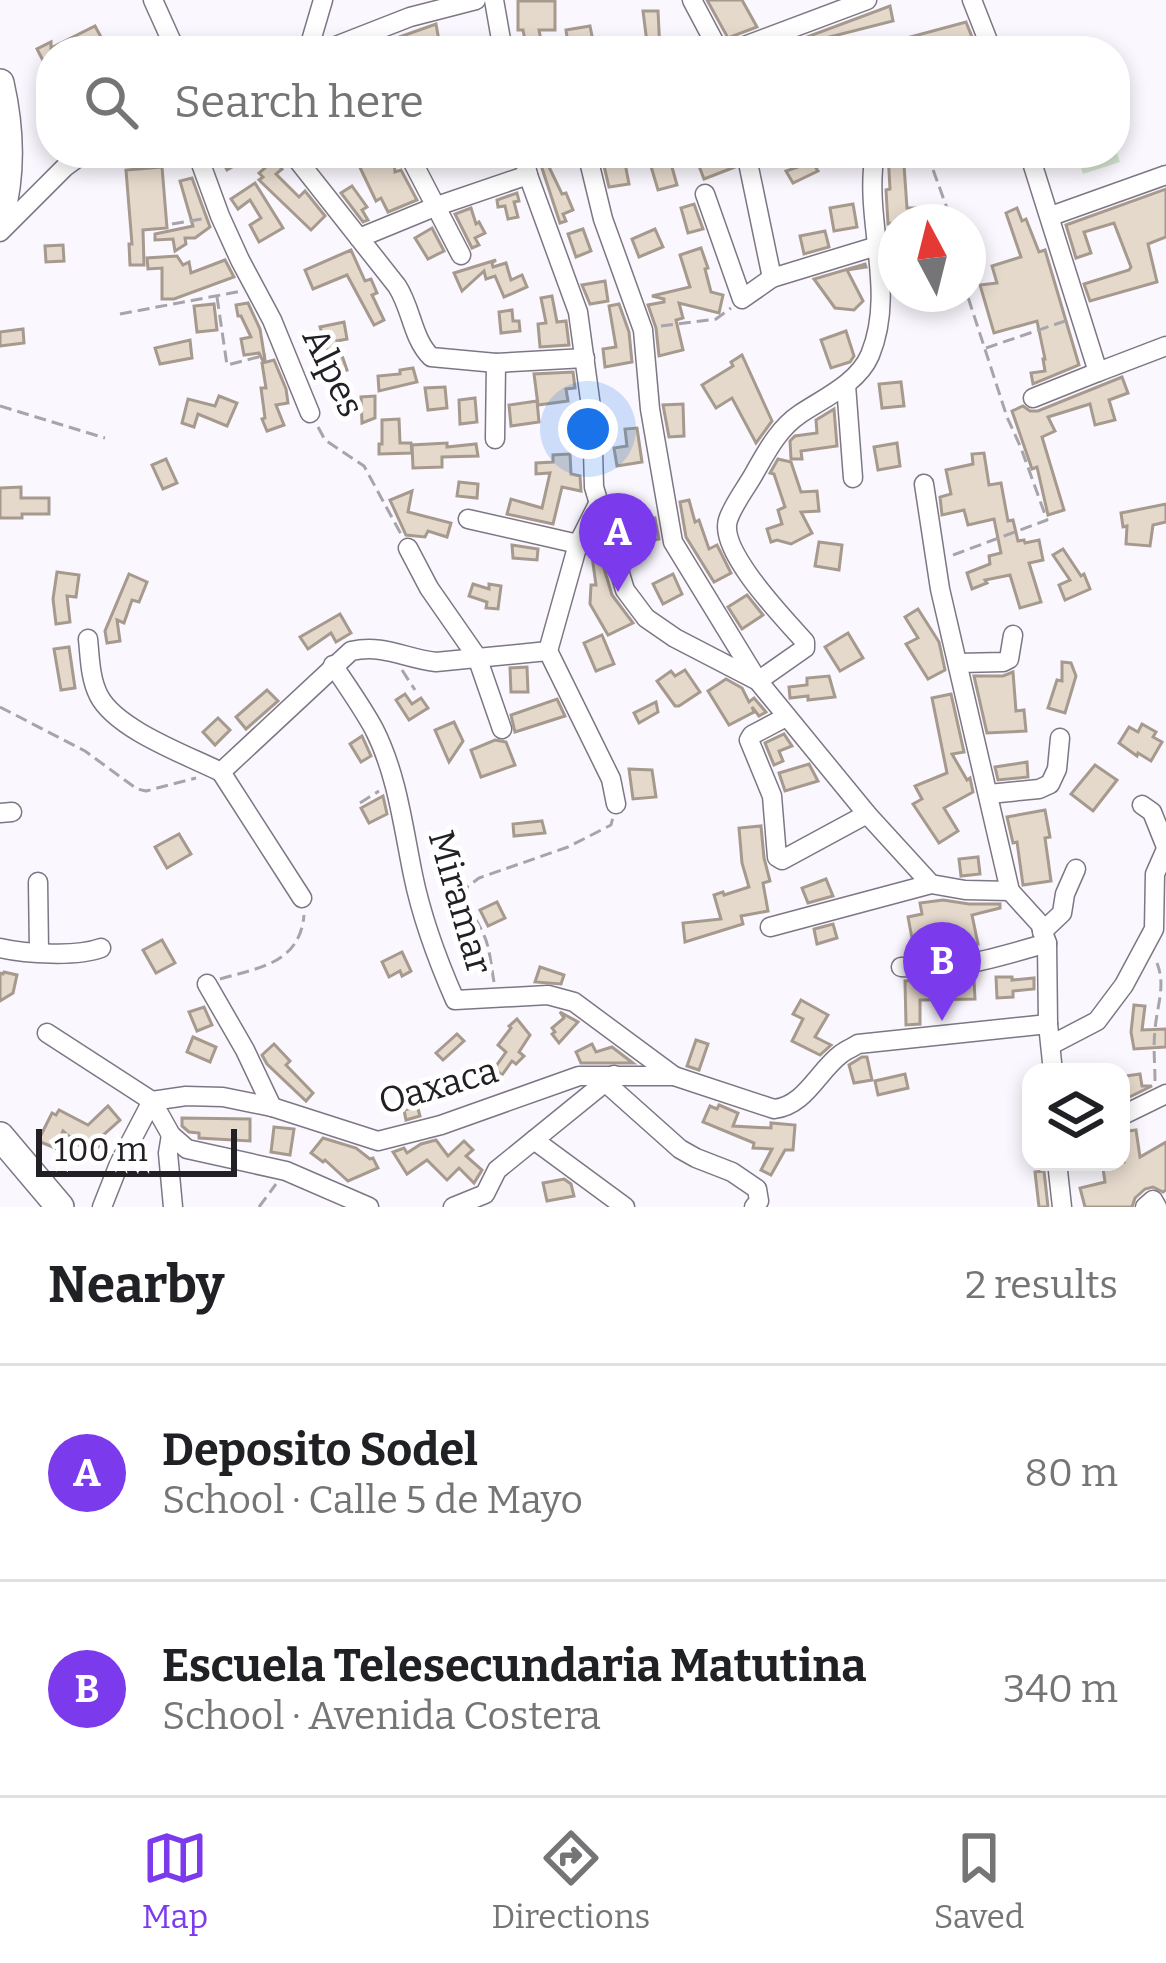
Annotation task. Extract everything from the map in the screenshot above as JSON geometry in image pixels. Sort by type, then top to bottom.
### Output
[{"type":"highway","points":[[0,83],[8,135],[8,173],[0,217]]},
{"type":"highway","points":[[0,1136],[60,1207]]},
{"type":"street","points":[[153,0],[169,36]]},
{"type":"street","points":[[312,36],[323,0]]},
{"type":"street","points":[[353,36],[406,9],[476,0]]},
{"type":"street","points":[[494,0],[500,36]]},
{"type":"street","points":[[692,0],[711,36]]},
{"type":"street","points":[[765,36],[833,6],[867,0]]},
{"type":"street","points":[[972,0],[986,36]]},
{"type":"street","points":[[0,232],[64,168]]},
{"type":"street","name":"Alpes","points":[[202,168],[310,413]]},
{"type":"street","points":[[304,168],[407,301],[421,346],[430,357],[496,363],[585,358]]},
{"type":"street","points":[[416,168],[461,255]]},
{"type":"street","points":[[526,168],[578,312],[598,504],[625,590],[646,618],[675,638],[758,681]]},
{"type":"street","points":[[591,168],[603,219],[643,330],[650,409],[673,542],[758,681],[931,884]]},
{"type":"street","points":[[750,168],[772,278]]},
{"type":"street","points":[[758,681],[805,648],[805,642],[748,573],[728,539],[726,522],[781,432],[794,418],[846,385],[867,363],[879,320],[872,168]]},
{"type":"street","points":[[1034,168],[1098,372]]},
{"type":"street","points":[[359,238],[528,175]]},
{"type":"street","points":[[1051,216],[1166,175]]},
{"type":"street","points":[[706,194],[742,299],[772,278],[877,246]]},
{"type":"street","points":[[1033,398],[1166,346]]},
{"type":"street","points":[[495,439],[496,363]]},
{"type":"street","points":[[846,385],[853,478]]},
{"type":"street","points":[[924,484],[940,590],[1010,891],[1040,924],[1045,937],[1052,1063]]},
{"type":"street","points":[[598,504],[578,544],[548,652],[611,779],[616,804]]},
{"type":"street","points":[[468,519],[578,544]]},
{"type":"street","points":[[408,548],[477,657],[502,729]]},
{"type":"street","points":[[959,663],[1010,659],[1013,635]]},
{"type":"street","points":[[88,639],[100,698],[113,714],[151,738],[221,772],[303,906]]},
{"type":"street","points":[[221,772],[350,651],[370,647],[436,662],[548,652]]},
{"type":"street","name":"Miramar","points":[[333,665],[374,730],[393,782],[421,908],[455,1000],[548,995],[574,1002],[674,1076]]},
{"type":"street","points":[[786,717],[749,740],[772,796],[777,857],[782,860],[868,814]]},
{"type":"street","points":[[989,794],[1050,784],[1057,769],[1060,738]]},
{"type":"street","points":[[674,1076],[774,1109],[787,1108],[840,1054],[858,1044],[1050,1035],[1097,1021],[1124,985],[1156,920],[1155,874],[1166,848],[1152,812],[1142,805]]},
{"type":"street","points":[[901,968],[971,965],[1045,937],[1062,913],[1076,869]]},
{"type":"street","points":[[38,882],[39,951]]},
{"type":"street","points":[[770,926],[931,884],[1010,891]]},
{"type":"street","points":[[0,948],[88,953],[101,948]]},
{"type":"street","points":[[206,983],[272,1107]]},
{"type":"street","points":[[47,1034],[152,1101],[171,1135],[187,1149],[286,1171],[369,1207]]},
{"type":"street","name":"Oaxaca","points":[[152,1101],[223,1096],[378,1141],[441,1125],[579,1076],[674,1076]]},
{"type":"street","points":[[453,1207],[485,1194],[497,1170],[610,1079],[680,1149],[732,1172],[755,1198]]},
{"type":"street","points":[[1130,1112],[1161,1096]]},
{"type":"street","points":[[102,1207],[152,1101]]},
{"type":"street","points":[[171,1135],[173,1207]]},
{"type":"street","points":[[534,1140],[625,1207]]},
{"type":"street","points":[[1058,1171],[1061,1207]]},
{"type":"street","points":[[1144,1207],[1153,1200],[1157,1207]]},
{"type":"path","points":[[932,168],[945,204]]},
{"type":"path","points":[[172,224],[220,216]]},
{"type":"path","points":[[120,314],[255,288]]},
{"type":"path","points":[[217,297],[227,364],[286,351]]},
{"type":"path","points":[[643,330],[716,319],[742,299]]},
{"type":"path","points":[[934,561],[1047,520],[973,312]]},
{"type":"path","points":[[984,348],[1063,323],[1079,313]]},
{"type":"path","points":[[0,406],[105,438]]},
{"type":"path","name":"Alpes","points":[[310,413],[326,440],[364,466],[408,548]]},
{"type":"path","points":[[0,707],[85,751],[136,789],[221,772]]},
{"type":"path","points":[[360,803],[393,782]]},
{"type":"path","points":[[497,998],[485,938],[472,917],[467,887],[611,825],[616,804]]},
{"type":"path","points":[[206,983],[267,968],[296,940],[304,921],[303,906]]},
{"type":"path","points":[[1145,946],[1164,974],[1165,994],[1155,1030],[1161,1096]]},
{"type":"path","points":[[259,1207],[286,1171]]},
{"type":"building","points":[[707,0],[742,0],[757,27],[727,36]]},
{"type":"building","points":[[518,1],[555,1],[555,30],[524,36],[518,30]]},
{"type":"building","points":[[890,6],[893,21],[834,36],[809,36]]},
{"type":"building","points":[[643,11],[658,11],[659,36],[646,36]]},
{"type":"building","points":[[966,22],[972,36],[914,36]]},
{"type":"building","points":[[436,24],[438,36],[402,36]]},
{"type":"building","points":[[95,26],[100,36],[75,36]]},
{"type":"building","points":[[590,26],[592,36],[567,36],[566,30]]},
{"type":"building","points":[[162,168],[167,228],[143,230],[144,265],[130,265],[126,170]]},
{"type":"building","points":[[265,168],[281,168],[276,174],[299,197],[305,191],[325,216],[311,230],[259,180],[263,177],[259,173]]},
{"type":"building","points":[[360,168],[401,170],[417,200],[388,212],[381,198],[376,201]]},
{"type":"building","points":[[542,168],[549,168],[573,210],[563,214],[566,221],[560,223]]},
{"type":"building","points":[[605,168],[626,168],[629,184],[609,187]]},
{"type":"building","points":[[651,168],[672,168],[677,185],[658,190]]},
{"type":"building","points":[[700,168],[732,168],[704,179]]},
{"type":"building","points":[[816,168],[818,171],[793,183],[786,171]]},
{"type":"building","points":[[889,168],[904,168],[907,204],[887,204],[886,190],[890,189]]},
{"type":"building","points":[[192,178],[210,227],[195,238],[185,238],[186,244],[175,251],[173,239],[155,240],[155,234],[193,226],[180,181]]},
{"type":"building","points":[[255,183],[283,228],[259,242],[250,225],[261,218],[250,200],[238,209],[231,199]]},
{"type":"building","points":[[352,186],[367,207],[362,210],[368,220],[363,222],[341,193]]},
{"type":"building","points":[[1166,189],[1166,237],[1148,244],[1157,282],[1090,301],[1084,284],[1131,267],[1114,223],[1084,232],[1091,253],[1076,258],[1066,225]]},
{"type":"building","points":[[517,193],[518,217],[508,219],[505,206],[498,207],[497,200]]},
{"type":"building","points":[[694,204],[703,229],[688,233],[681,208]]},
{"type":"building","points":[[853,204],[857,227],[834,231],[830,208]]},
{"type":"building","points":[[471,208],[485,233],[475,238],[479,245],[472,248],[455,214]]},
{"type":"building","points":[[1017,208],[1039,252],[1045,250],[1079,365],[1033,384],[1031,373],[1045,371],[1037,321],[994,333],[986,306],[986,284],[997,283],[992,266],[1021,257],[1006,213]]},
{"type":"building","points":[[432,228],[444,251],[428,259],[415,238]]},
{"type":"building","points":[[583,229],[591,251],[576,257],[568,234]]},
{"type":"building","points":[[655,229],[663,247],[639,257],[632,239]]},
{"type":"building","points":[[825,231],[829,247],[804,254],[800,236]]},
{"type":"building","points":[[63,245],[64,261],[46,262],[45,246]]},
{"type":"building","points":[[701,248],[711,292],[723,295],[719,313],[679,303],[683,318],[676,320],[683,350],[659,356],[648,305],[664,302],[652,296],[690,287],[680,255]]},
{"type":"building","points":[[351,250],[365,281],[371,279],[377,293],[372,295],[384,320],[374,325],[347,275],[313,289],[305,270]]},
{"type":"building","points":[[177,256],[183,265],[189,262],[191,273],[225,260],[234,277],[162,299],[162,268],[148,269],[147,258]]},
{"type":"building","points":[[496,260],[493,267],[506,263],[511,280],[522,275],[527,287],[504,297],[495,276],[486,279],[484,271],[462,291],[454,273]]},
{"type":"building","points":[[865,264],[847,270],[863,301],[854,310],[835,308],[814,279]]},
{"type":"building","points":[[605,281],[608,301],[590,304],[582,285]]},
{"type":"building","points":[[552,296],[557,322],[566,321],[569,345],[540,347],[538,324],[546,323],[541,298]]},
{"type":"building","points":[[248,303],[260,329],[263,361],[259,353],[244,355],[241,339],[251,337],[236,305]]},
{"type":"building","points":[[214,304],[217,330],[197,332],[194,306]]},
{"type":"building","points":[[619,304],[629,332],[632,362],[605,367],[603,349],[616,347],[609,306]]},
{"type":"building","points":[[512,310],[520,331],[501,333],[499,312]]},
{"type":"building","points":[[344,322],[347,339],[337,341],[347,370],[335,374],[320,327]]},
{"type":"building","points":[[23,329],[24,343],[0,346],[0,332]]},
{"type":"building","points":[[846,331],[854,356],[831,368],[821,340]]},
{"type":"building","points":[[190,340],[192,358],[160,364],[155,348]]},
{"type":"building","points":[[742,355],[772,421],[756,443],[732,398],[716,408],[702,385]]},
{"type":"building","points":[[274,360],[288,403],[276,405],[284,425],[267,431],[262,419],[261,388],[266,388],[262,363]]},
{"type":"building","points":[[413,368],[417,382],[379,391],[378,376]]},
{"type":"building","points":[[573,372],[575,388],[566,389],[568,401],[538,405],[534,374]]},
{"type":"building","points":[[1122,377],[1128,393],[1109,400],[1115,420],[1095,425],[1090,404],[1048,417],[1055,431],[1042,437],[1064,510],[1048,515],[1037,467],[1032,469],[1012,411],[1023,406],[1038,411]]},
{"type":"building","points":[[901,382],[904,406],[882,408],[879,384]]},
{"type":"building","points":[[445,387],[447,408],[428,410],[425,388]]},
{"type":"building","points":[[219,396],[237,403],[227,426],[198,414],[194,427],[182,423],[188,399],[215,406]]},
{"type":"building","points":[[375,396],[375,418],[362,423],[361,397]]},
{"type":"building","points":[[475,398],[477,422],[460,424],[459,400]]},
{"type":"building","points":[[537,401],[539,422],[511,426],[509,405]]},
{"type":"building","points":[[683,404],[684,436],[669,437],[663,405]]},
{"type":"building","points":[[834,409],[837,446],[801,451],[802,459],[791,459],[790,441],[817,433],[816,420]]},
{"type":"building","points":[[399,419],[400,443],[411,443],[412,453],[379,454],[382,420]]},
{"type":"building","points":[[637,428],[642,462],[617,466],[614,448],[627,446],[625,429]]},
{"type":"building","points":[[447,443],[447,447],[476,444],[478,456],[442,457],[442,467],[413,468],[412,445]]},
{"type":"building","points":[[897,443],[900,466],[878,470],[874,447]]},
{"type":"building","points":[[984,453],[989,485],[1001,483],[1008,521],[1013,520],[1018,541],[1039,540],[1043,560],[1029,563],[1041,602],[1020,608],[1010,575],[985,580],[987,583],[972,589],[967,573],[990,564],[989,556],[1001,553],[994,519],[968,525],[964,510],[942,515],[940,497],[951,494],[946,470],[973,464],[972,454]]},
{"type":"building","points":[[570,454],[571,474],[580,476],[581,491],[562,487],[553,524],[507,514],[511,499],[542,508],[550,473],[536,474],[536,463]]},
{"type":"building","points":[[166,459],[177,483],[163,489],[152,465]]},
{"type":"building","points":[[778,459],[791,462],[801,492],[817,491],[819,511],[801,512],[812,533],[791,544],[771,542],[767,529],[782,524],[778,510],[785,507],[770,473]]},
{"type":"building","points":[[459,482],[478,484],[477,498],[457,496]]},
{"type":"building","points":[[21,487],[21,498],[49,498],[49,514],[0,518],[0,488]]},
{"type":"building","points":[[412,491],[408,512],[451,523],[447,537],[428,531],[425,537],[406,535],[390,500]]},
{"type":"building","points":[[689,500],[709,549],[717,545],[731,573],[714,582],[686,537],[680,502]]},
{"type":"building","points":[[1166,504],[1166,522],[1153,525],[1150,546],[1126,544],[1127,526],[1123,527],[1121,513]]},
{"type":"building","points":[[655,518],[659,539],[626,546],[619,524]]},
{"type":"building","points":[[819,542],[842,545],[839,570],[815,566]]},
{"type":"building","points":[[512,545],[538,549],[537,560],[513,558]]},
{"type":"building","points":[[1063,549],[1090,589],[1065,600],[1059,585],[1070,580],[1053,555]]},
{"type":"building","points":[[600,555],[612,595],[633,623],[608,635],[590,604],[591,585],[596,585],[592,556]]},
{"type":"building","points":[[57,572],[79,575],[76,597],[67,596],[70,622],[56,624],[53,599]]},
{"type":"building","points":[[129,574],[147,582],[139,602],[132,600],[124,623],[117,620],[120,641],[107,643],[105,631]]},
{"type":"building","points":[[673,574],[682,594],[663,604],[653,584]]},
{"type":"building","points":[[473,584],[489,589],[489,584],[501,586],[498,609],[486,608],[487,602],[469,596]]},
{"type":"building","points":[[747,595],[763,615],[742,629],[728,607]]},
{"type":"building","points":[[918,609],[939,642],[945,670],[928,679],[906,644],[918,638],[905,617]]},
{"type":"building","points":[[340,614],[351,633],[336,642],[331,633],[308,649],[300,637]]},
{"type":"building","points":[[848,633],[863,658],[840,671],[825,647]]},
{"type":"building","points":[[602,635],[614,664],[596,671],[584,643]]},
{"type":"building","points":[[69,647],[75,688],[61,690],[54,649]]},
{"type":"building","points":[[1062,662],[1071,663],[1076,676],[1065,713],[1048,708],[1057,680],[1062,681]]},
{"type":"building","points":[[527,667],[528,692],[511,692],[510,668]]},
{"type":"building","points":[[685,670],[700,692],[675,706],[657,681],[671,671],[675,676]]},
{"type":"building","points":[[1013,672],[1016,711],[1024,710],[1026,731],[987,733],[974,676]]},
{"type":"building","points":[[829,676],[835,697],[790,698],[789,687],[807,685],[807,678]]},
{"type":"building","points":[[726,679],[766,712],[759,716],[752,707],[754,712],[729,725],[708,691]]},
{"type":"building","points":[[267,690],[278,701],[246,729],[236,717]]},
{"type":"building","points":[[405,694],[412,704],[421,698],[428,708],[409,720],[396,700]]},
{"type":"building","points":[[951,694],[964,752],[952,754],[970,778],[973,792],[944,808],[958,831],[939,843],[913,804],[922,799],[915,786],[947,773],[932,698]]},
{"type":"building","points":[[557,699],[565,716],[515,732],[511,715]]},
{"type":"building","points":[[656,702],[658,712],[639,723],[634,713]]},
{"type":"building","points":[[218,718],[230,730],[215,745],[203,732]]},
{"type":"building","points":[[454,722],[463,741],[449,762],[435,730]]},
{"type":"building","points":[[1142,724],[1162,742],[1151,761],[1119,743],[1129,727],[1138,732]]},
{"type":"building","points":[[784,734],[792,746],[779,751],[783,761],[774,765],[765,743]]},
{"type":"building","points":[[362,736],[371,756],[361,762],[350,744]]},
{"type":"building","points":[[495,740],[506,742],[515,765],[481,777],[471,750]]},
{"type":"building","points":[[1027,762],[1028,777],[998,780],[995,767]]},
{"type":"building","points":[[809,764],[818,781],[785,791],[779,773]]},
{"type":"building","points":[[1095,765],[1117,780],[1093,811],[1071,794]]},
{"type":"building","points":[[629,769],[652,770],[656,797],[633,799]]},
{"type":"building","points":[[383,796],[387,814],[369,823],[361,808]]},
{"type":"building","points":[[1045,810],[1051,881],[1023,885],[1017,842],[1013,843],[1007,817]]},
{"type":"building","points":[[542,821],[545,833],[514,836],[513,824]]},
{"type":"building","points":[[761,826],[770,881],[763,883],[768,911],[741,916],[743,924],[685,942],[683,923],[721,919],[714,895],[749,887],[739,828]]},
{"type":"building","points":[[179,834],[191,854],[167,868],[155,847]]},
{"type":"building","points":[[978,857],[980,874],[961,876],[959,859]]},
{"type":"building","points":[[826,879],[833,896],[808,903],[802,888]]},
{"type":"building","points":[[497,902],[505,918],[488,926],[480,910]]},
{"type":"building","points":[[920,903],[1000,904],[1000,908],[972,915],[978,944],[915,954],[908,917],[922,914]]},
{"type":"building","points":[[833,924],[837,938],[817,944],[814,929]]},
{"type":"building","points":[[162,940],[175,963],[156,973],[143,950]]},
{"type":"building","points":[[402,952],[411,971],[389,977],[382,962]]},
{"type":"building","points":[[540,967],[564,975],[561,984],[535,982]]},
{"type":"building","points":[[0,973],[17,975],[13,993],[0,1001]]},
{"type":"building","points":[[968,977],[974,981],[975,999],[920,1000],[920,1024],[906,1025],[905,981]]},
{"type":"building","points":[[996,977],[1034,978],[1034,989],[997,998]]},
{"type":"building","points":[[801,1000],[828,1015],[815,1037],[831,1045],[820,1055],[792,1041],[803,1019],[793,1014]]},
{"type":"building","points":[[1134,1005],[1145,1006],[1142,1030],[1166,1029],[1166,1047],[1134,1049]]},
{"type":"building","points":[[204,1007],[212,1025],[197,1031],[189,1012]]},
{"type":"building","points":[[560,1012],[578,1022],[559,1043],[552,1028],[564,1018]]},
{"type":"building","points":[[517,1019],[530,1035],[519,1052],[524,1056],[516,1064],[512,1061],[502,1075],[494,1069],[506,1052],[498,1045]]},
{"type":"building","points":[[457,1034],[464,1041],[443,1060],[436,1053]]},
{"type":"building","points":[[193,1037],[216,1047],[210,1062],[187,1052]]},
{"type":"building","points":[[696,1040],[708,1044],[699,1070],[687,1066]]},
{"type":"building","points":[[274,1044],[290,1061],[286,1065],[313,1093],[306,1101],[267,1064],[262,1055]]},
{"type":"building","points":[[592,1044],[596,1052],[612,1047],[633,1063],[581,1063],[576,1052]]},
{"type":"building","points":[[867,1057],[872,1080],[854,1083],[849,1065]]},
{"type":"building","points":[[905,1074],[908,1088],[878,1095],[875,1081]]},
{"type":"building","points":[[1140,1074],[1142,1086],[1152,1086],[1130,1097],[1130,1075]]},
{"type":"building","points":[[412,1087],[420,1116],[406,1120],[404,1110],[408,1109],[401,1090]]},
{"type":"building","points":[[719,1105],[738,1113],[733,1126],[795,1125],[793,1150],[785,1150],[771,1175],[761,1170],[772,1149],[753,1148],[754,1143],[703,1122],[710,1106],[717,1109]]},
{"type":"building","points":[[108,1106],[120,1120],[100,1138],[104,1141],[94,1151],[88,1153],[63,1131],[55,1148],[38,1141],[52,1113],[59,1110],[88,1125]]},
{"type":"building","points":[[182,1118],[250,1119],[250,1141],[199,1138],[199,1133],[182,1126]]},
{"type":"building","points":[[274,1127],[294,1129],[290,1155],[271,1152]]},
{"type":"building","points":[[1136,1130],[1140,1157],[1166,1142],[1166,1190],[1145,1189],[1132,1207],[1085,1207],[1080,1188],[1105,1182],[1103,1171],[1130,1171],[1130,1131]]},
{"type":"building","points":[[323,1138],[356,1148],[373,1158],[378,1168],[348,1181],[311,1153]]},
{"type":"building","points":[[436,1140],[448,1156],[464,1141],[473,1150],[466,1156],[482,1170],[474,1183],[459,1168],[447,1180],[427,1160],[407,1174],[393,1152],[404,1148],[407,1153]]},
{"type":"building","points":[[1044,1171],[1048,1207],[1039,1207],[1035,1172]]},
{"type":"building","points":[[564,1179],[574,1196],[547,1201],[543,1183]]},
{"type":"place","name":"Deposito Sodel","points":[[618,592]]},
{"type":"place","name":"Escuela Telesecundaria Matutina","points":[[942,1021]]}]
